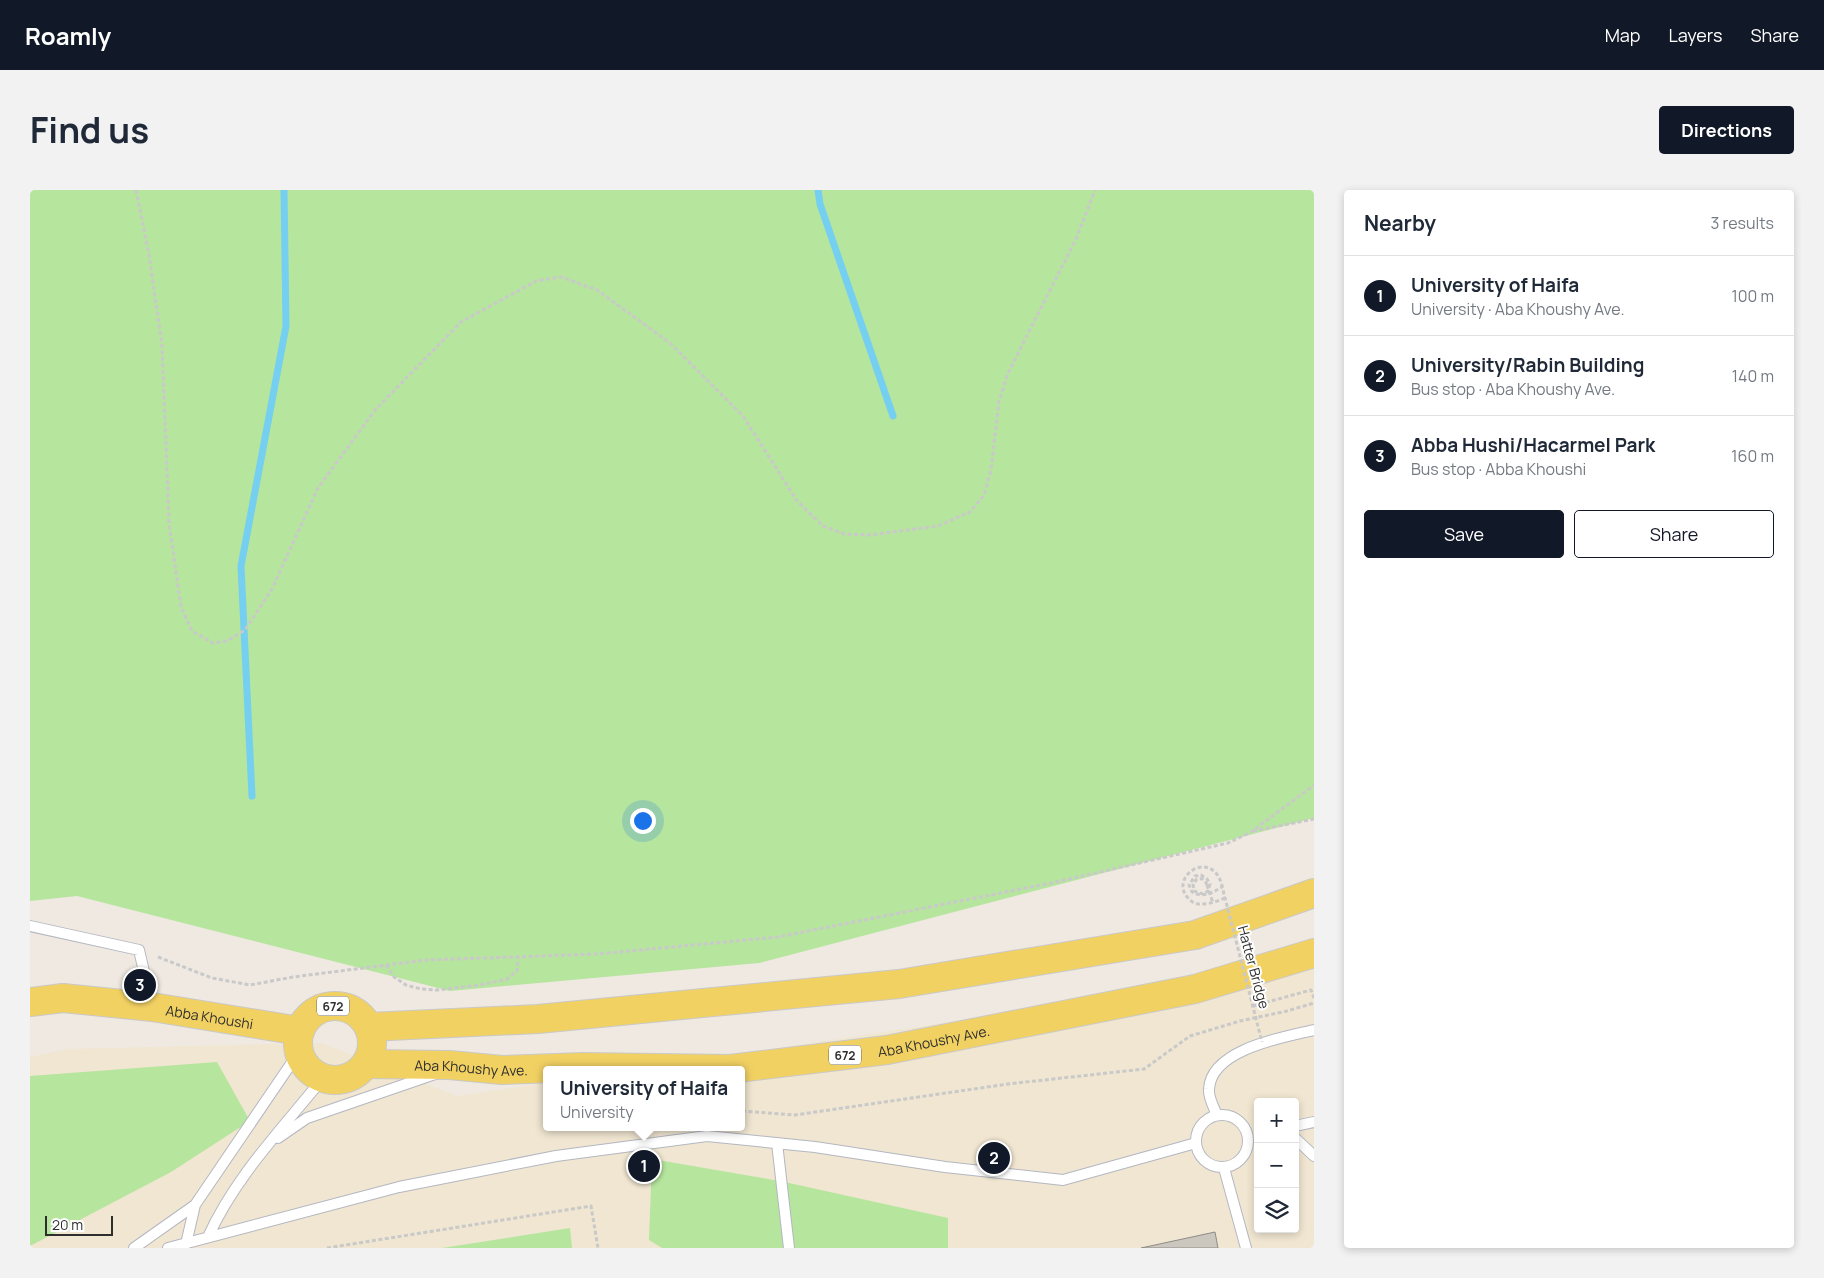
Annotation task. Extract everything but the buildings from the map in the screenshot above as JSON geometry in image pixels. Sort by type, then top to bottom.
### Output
[{"type":"main road","points":[[300,1042],[304,1063],[308,1068],[323,1078],[342,1080],[359,1071],[366,1064],[372,1046],[369,1027],[538,1019],[899,984],[1195,935],[1314,893]]},
{"type":"main road","name":"Aba Khoushy Ave.","points":[[745,1068],[887,1050],[1195,989],[1314,953]]},
{"type":"main road","name":"Abba Khoushi","points":[[30,1002],[64,998],[152,1007],[300,1042]]},
{"type":"main road","name":"672","points":[[300,1042],[305,1021],[322,1008],[344,1007],[354,1011],[363,1018],[369,1027]]},
{"type":"main road","name":"Aba Khoushy Ave.","points":[[366,1064],[450,1065],[502,1070],[543,1068]]},
{"type":"lane","points":[[30,926],[139,950],[152,1007]]},
{"type":"lane","points":[[1217,1115],[1209,1090],[1214,1072],[1230,1057],[1262,1042],[1314,1030]]},
{"type":"lane","points":[[186,1244],[195,1205],[300,1042]]},
{"type":"lane","points":[[271,1142],[308,1118],[369,1095],[409,1084],[433,1075],[450,1065]]},
{"type":"lane","points":[[208,1237],[218,1213],[232,1191],[323,1078]]},
{"type":"lane","points":[[1217,1115],[1227,1115],[1236,1118],[1253,1134],[1243,1157],[1232,1166],[1224,1168],[1212,1165],[1204,1160],[1198,1152],[1196,1143],[1197,1133],[1201,1125],[1217,1115]]},
{"type":"lane","points":[[1299,1125],[1314,1122]]},
{"type":"lane","points":[[168,1248],[399,1187],[556,1156],[707,1136],[815,1147],[945,1166],[1063,1180],[1196,1143]]},
{"type":"lane","points":[[1299,1142],[1314,1156]]},
{"type":"lane","points":[[778,1143],[789,1248]]},
{"type":"lane","points":[[1224,1168],[1246,1248]]},
{"type":"lane","points":[[134,1248],[195,1205]]},
{"type":"path","points":[[136,190],[149,255],[162,345],[169,523],[181,607],[192,631],[213,642],[227,641],[245,630],[272,589],[318,488],[375,410],[461,322],[536,280],[561,277],[596,290],[670,343],[743,416],[797,501],[823,526],[844,534],[870,535],[938,526],[970,512],[984,495],[991,470],[998,400],[1008,372],[1076,239],[1095,190]]},
{"type":"path","points":[[139,950],[212,978],[250,985],[293,977],[426,960],[597,954],[778,937],[1056,882],[1228,843],[1251,832],[1314,785]]},
{"type":"path","points":[[1251,832],[1314,819]]},
{"type":"path","name":"Hatter Bridge","points":[[1225,898],[1203,905],[1193,902],[1184,893],[1183,881],[1191,870],[1205,867],[1214,871],[1218,876],[1225,898],[1262,1042]]},
{"type":"path","points":[[1207,884],[1202,878],[1197,879],[1193,884],[1194,890],[1202,894],[1209,888],[1209,880],[1201,875],[1195,876],[1189,885],[1192,892],[1198,896],[1210,894],[1222,887]]},
{"type":"path","points":[[386,965],[394,978],[406,986],[437,990],[480,985],[508,979],[516,971],[518,957]]},
{"type":"path","points":[[1253,1006],[1311,990],[1314,998]]},
{"type":"path","points":[[745,1111],[795,1116],[1008,1084],[1144,1069],[1190,1036],[1240,1021],[1314,1003]]},
{"type":"path","points":[[327,1248],[591,1206],[598,1248]]},
{"type":"shaded area","points":[[1314,956],[1314,1248],[30,1248],[30,1057],[68,1049],[321,1043],[457,1096],[543,1083],[543,1131],[745,1131],[745,1066],[660,1066],[1172,988]]},
{"type":"green space","points":[[30,190],[1314,190],[1314,818],[759,963],[450,991],[77,896],[30,901]]},
{"type":"green space","points":[[217,1062],[250,1121],[171,1172],[30,1246],[30,1076]]},
{"type":"green space","points":[[652,1159],[780,1181],[948,1218],[948,1248],[662,1248],[649,1240]]},
{"type":"green space","points":[[570,1228],[572,1248],[442,1248]]},
{"type":"waterway","points":[[252,796],[241,566],[286,326],[284,190]]},
{"type":"waterway","points":[[818,190],[820,204],[893,416]]},
{"type":"place","name":"Abba Hushi/Hacarmel Park","points":[[140,985]]},
{"type":"place","name":"University/Rabin Building","points":[[994,1158]]},
{"type":"place","name":"University of Haifa","points":[[644,1166]]}]
